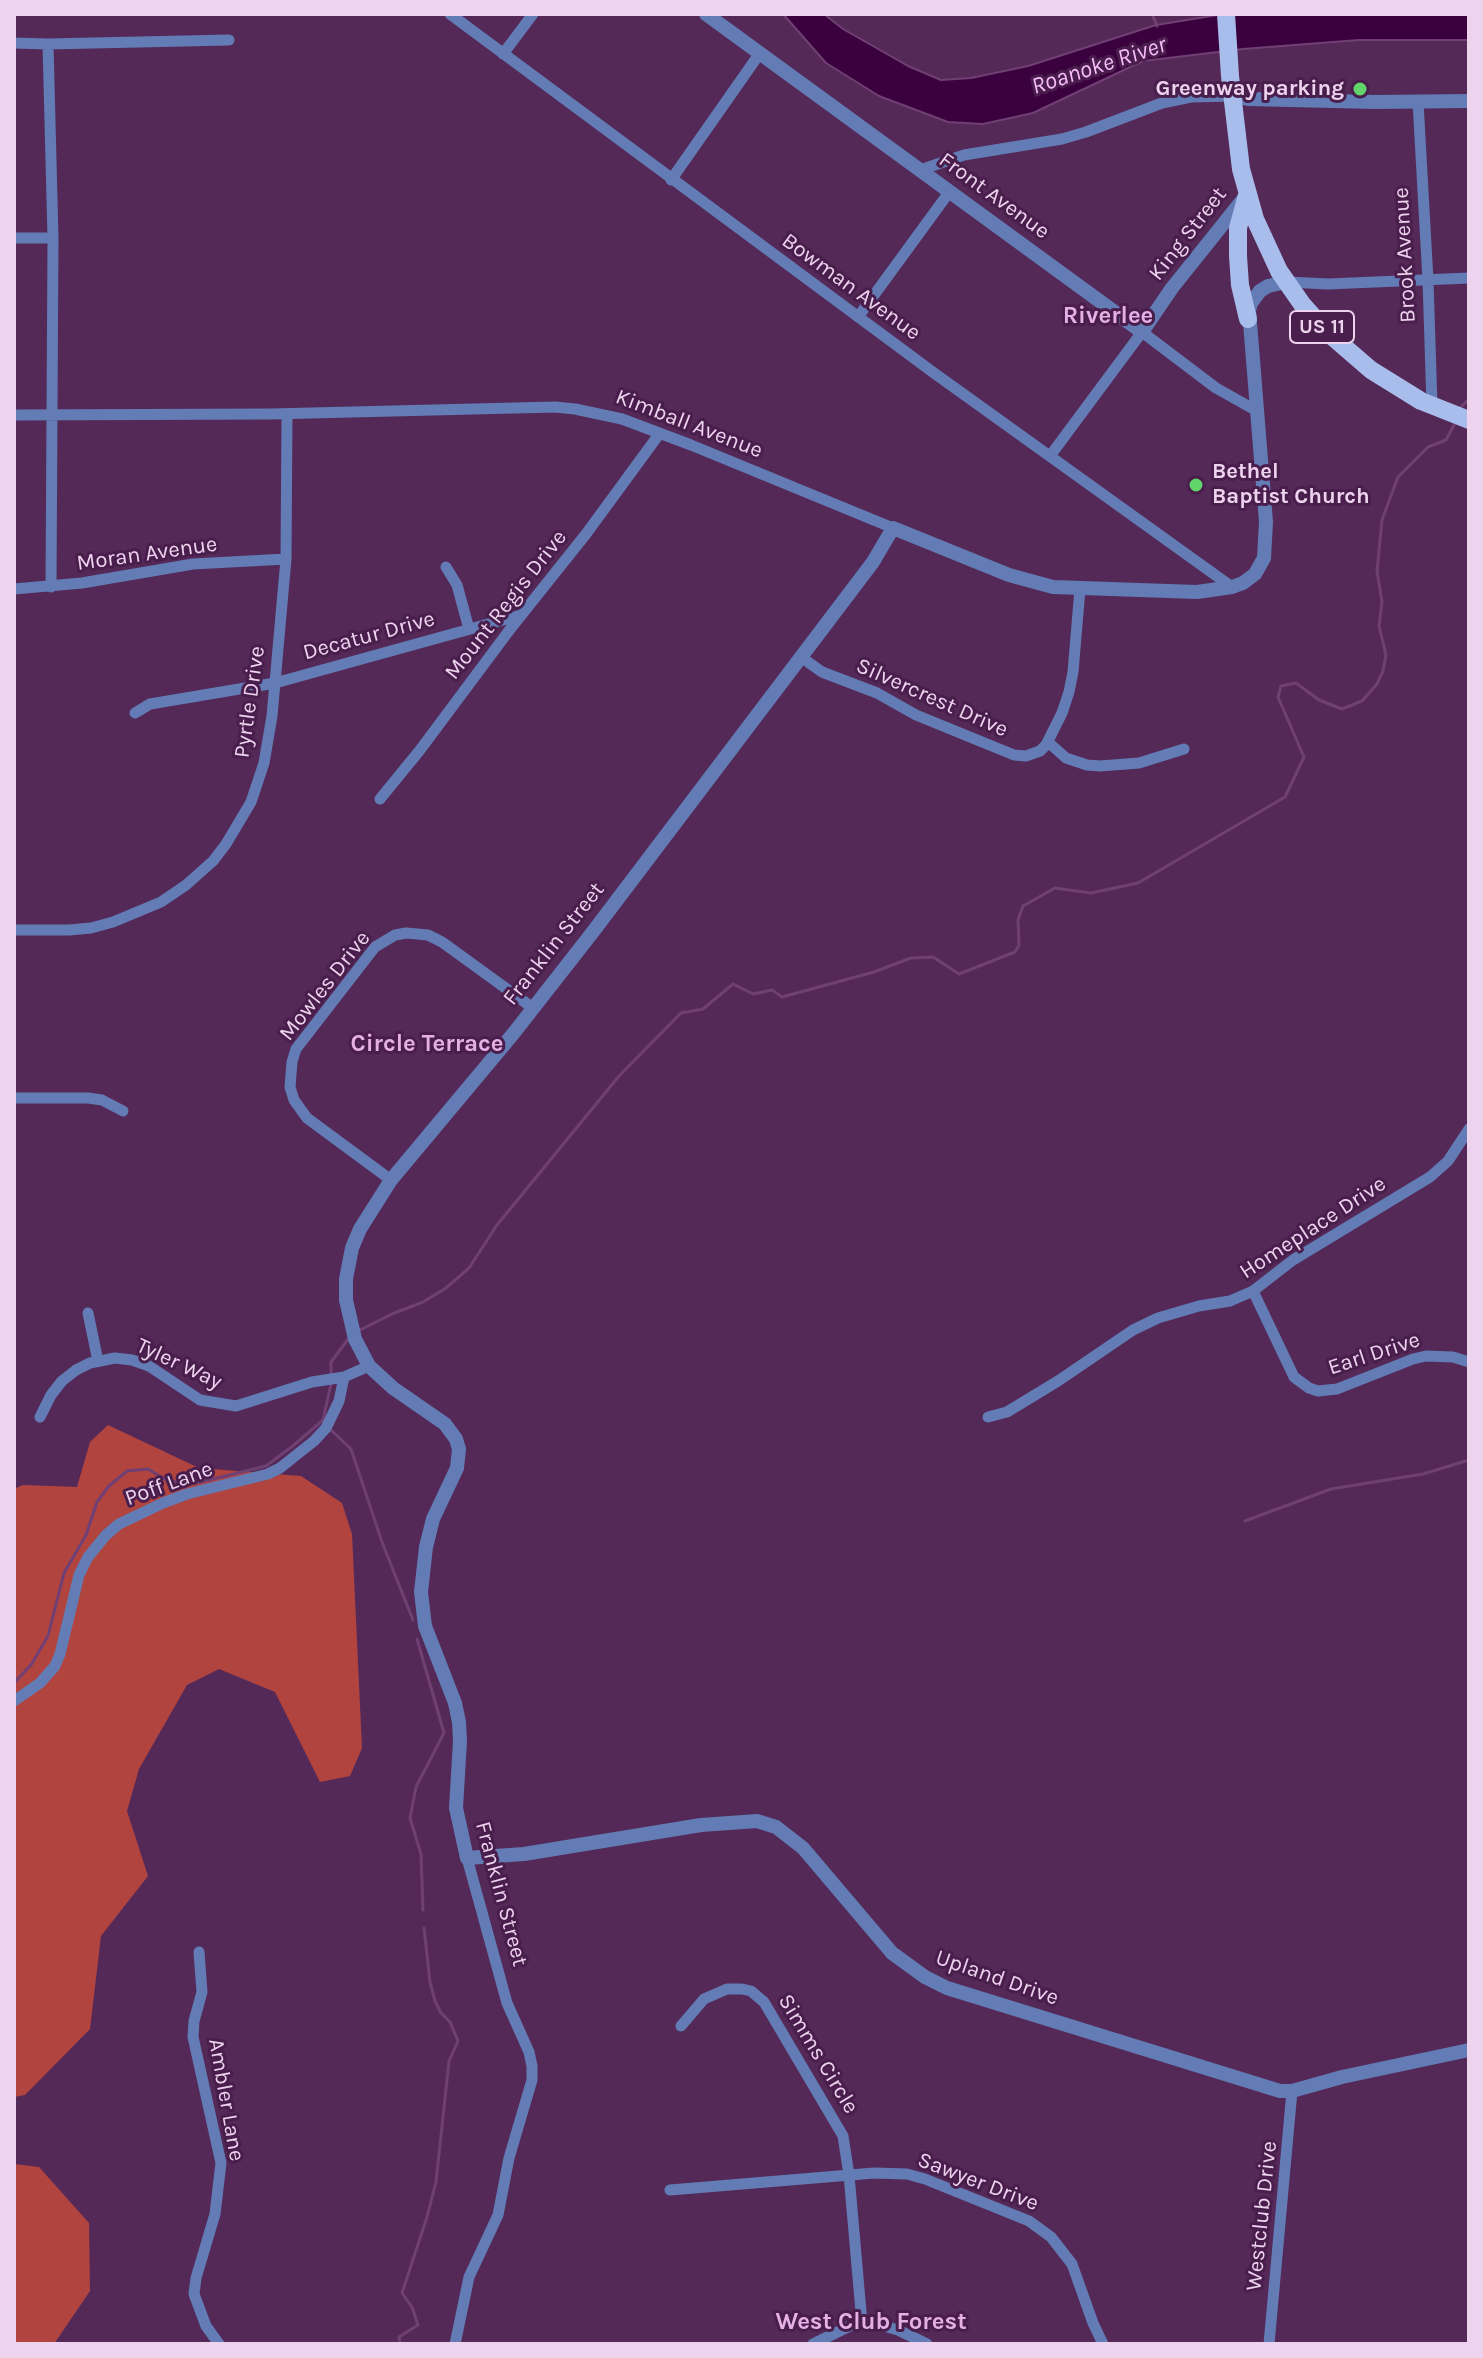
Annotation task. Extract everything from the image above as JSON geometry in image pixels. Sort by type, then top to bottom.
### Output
[{"type":"main road","name":"US 11","points":[[1226,14],[1236,141],[1247,195],[1266,246],[1286,282],[1302,304],[1348,352],[1396,387],[1453,414]]},
{"type":"main road","points":[[1247,195],[1238,228],[1238,256],[1240,285],[1248,319]]},
{"type":"street","name":"Bowman Avenue","points":[[450,14],[671,180],[1232,587]]},
{"type":"street","points":[[503,54],[533,14]]},
{"type":"street","name":"Front Avenue","points":[[706,14],[1216,388],[1257,411]]},
{"type":"street","points":[[14,43],[229,40]]},
{"type":"street","points":[[48,44],[53,238],[51,587]]},
{"type":"street","points":[[671,180],[760,53]]},
{"type":"street","points":[[920,170],[964,155],[1062,139],[1162,103],[1191,97],[1469,101]]},
{"type":"street","name":"Brook Avenue","points":[[1418,102],[1428,280],[1453,414]]},
{"type":"street","points":[[858,317],[950,191]]},
{"type":"street","name":"King Street","points":[[1050,456],[1172,288],[1247,195]]},
{"type":"street","points":[[14,238],[53,238]]},
{"type":"street","points":[[1232,587],[1255,574],[1266,548],[1248,319],[1251,303],[1260,291],[1286,282],[1328,284],[1469,278]]},
{"type":"street","name":"Kimball Avenue","points":[[14,415],[287,414],[555,407],[596,412],[660,433],[1021,579],[1053,587],[1080,589],[1197,592],[1232,587]]},
{"type":"street","name":"Pyrtle Drive","points":[[14,930],[69,930],[113,922],[161,902],[206,868],[226,844],[255,792],[270,734],[286,559],[287,414]]},
{"type":"street","name":"Mount Regis Drive","points":[[380,799],[586,534],[660,433]]},
{"type":"street","name":"Franklin Street","points":[[455,2344],[469,2277],[498,2215],[509,2158],[532,2080],[532,2066],[507,2003],[467,1858],[456,1808],[459,1722],[455,1703],[425,1626],[421,1592],[424,1561],[433,1519],[457,1468],[459,1449],[445,1424],[393,1388],[369,1366],[349,1320],[346,1279],[352,1248],[391,1180],[533,1008],[873,562],[893,528]]},
{"type":"street","name":"Moran Avenue","points":[[14,589],[51,587],[180,565],[286,559]]},
{"type":"street","points":[[446,567],[457,585],[469,629]]},
{"type":"street","points":[[1080,589],[1069,692],[1048,742],[1066,758],[1100,766],[1139,763],[1184,749]]},
{"type":"street","name":"Decatur Drive","points":[[135,713],[150,704],[275,683],[521,615]]},
{"type":"street","name":"Silvercrest Drive","points":[[801,657],[822,672],[877,693],[916,715],[1014,755],[1034,754],[1048,742]]},
{"type":"street","name":"Mowles Drive","points":[[391,1180],[307,1118],[294,1100],[290,1087],[296,1049],[375,947],[395,935],[428,935],[533,1008]]},
{"type":"street","points":[[14,1098],[88,1098],[102,1100],[123,1111]]},
{"type":"street","name":"Homeplace Drive","points":[[988,1417],[1007,1412],[1133,1330],[1158,1318],[1177,1311],[1230,1301],[1253,1291],[1293,1260],[1439,1171],[1469,1129]]},
{"type":"street","name":"Earl Drive","points":[[1253,1291],[1294,1377],[1318,1391],[1337,1389],[1426,1356],[1453,1357],[1469,1362]]},
{"type":"street","points":[[88,1313],[98,1361]]},
{"type":"street","name":"Tyler Way","points":[[40,1417],[62,1381],[76,1370],[115,1358],[149,1366],[200,1400],[236,1406],[341,1377],[369,1366]]},
{"type":"street","name":"Poff Lane","points":[[14,1701],[40,1683],[55,1666],[79,1575],[88,1557],[106,1535],[119,1524],[163,1503],[280,1468],[326,1428],[339,1401],[341,1377]]},
{"type":"street","name":"Upland Drive","points":[[467,1858],[524,1854],[701,1825],[744,1821],[764,1823],[787,1834],[803,1848],[892,1953],[925,1977],[947,1988],[1270,2090],[1292,2091],[1469,2050]]},
{"type":"street","name":"Ambler Lane","points":[[199,1952],[202,1992],[193,2037],[221,2163],[215,2214],[194,2294],[206,2326],[219,2344]]},
{"type":"street","name":"Simms Circle","points":[[681,2026],[695,2008],[713,1994],[727,1989],[742,1989],[759,1996],[838,2124],[846,2147],[862,2323]]},
{"type":"street","name":"Westclub Drive","points":[[1269,2344],[1292,2091]]},
{"type":"street","name":"Sawyer Drive","points":[[670,2190],[888,2173],[925,2179],[1044,2230],[1072,2264],[1103,2344]]},
{"type":"street","points":[[813,2344],[862,2323],[880,2324],[927,2344]]},
{"type":"shaded area","points":[[108,1425],[199,1468],[301,1476],[342,1503],[352,1534],[362,1748],[350,1776],[320,1782],[275,1692],[219,1669],[187,1685],[139,1769],[127,1811],[148,1876],[101,1936],[90,2029],[25,2095],[14,2097],[14,1489],[23,1485],[77,1487],[90,1442]]},
{"type":"shaded area","points":[[14,2164],[39,2167],[89,2223],[90,2291],[54,2344],[14,2344]]},
{"type":"water","name":"Roanoke River","points":[[783,14],[824,14],[843,29],[908,66],[941,80],[971,78],[1028,66],[1156,25],[1224,14],[1469,14],[1469,40],[1359,40],[1143,61],[1033,113],[983,124],[948,122],[879,96],[826,63]]},
{"type":"waterway","name":"Roanoke River","points":[[1152,14],[1157,26]]},
{"type":"waterway","points":[[1460,408],[1469,399]]},
{"type":"waterway","points":[[358,1331],[423,1302],[446,1288],[469,1268],[497,1225],[619,1076],[681,1013],[703,1009],[733,984],[753,994],[772,990],[782,997],[874,972],[911,958],[933,957],[959,974],[1015,952],[1019,945],[1018,920],[1023,906],[1055,888],[1091,893],[1138,883],[1285,797],[1304,757],[1278,697],[1281,686],[1296,683],[1319,700],[1342,709],[1362,701],[1377,684],[1386,655],[1379,626],[1382,602],[1377,571],[1382,520],[1398,477],[1428,447],[1446,440],[1455,423]]},
{"type":"waterway","points":[[331,1376],[331,1362],[349,1338]]},
{"type":"waterway","points":[[14,1683],[31,1665],[48,1636],[64,1573],[86,1535],[97,1502],[109,1486],[127,1471],[148,1469],[168,1481],[197,1483],[266,1466],[323,1420],[331,1384]]},
{"type":"waterway","points":[[330,1429],[351,1449],[382,1542],[413,1620]]},
{"type":"waterway","points":[[1245,1521],[1331,1489],[1423,1474],[1469,1460]]},
{"type":"waterway","points":[[417,1639],[444,1733],[416,1787],[410,1818],[421,1854],[423,1910]]},
{"type":"waterway","points":[[400,2344],[399,2337],[418,2325],[412,2307],[402,2293],[436,2182],[449,2061],[458,2041],[450,2022],[435,2001],[424,1928]]},
{"type":"place","name":"Greenway parking","points":[[1360,89]]},
{"type":"place","name":"Bethel Baptist Church","points":[[1196,485]]},
{"type":"district","name":"Riverlee","points":[[1108,316]]},
{"type":"district","name":"Circle Terrace","points":[[427,1044]]},
{"type":"district","name":"West Club Forest","points":[[871,2322]]}]
